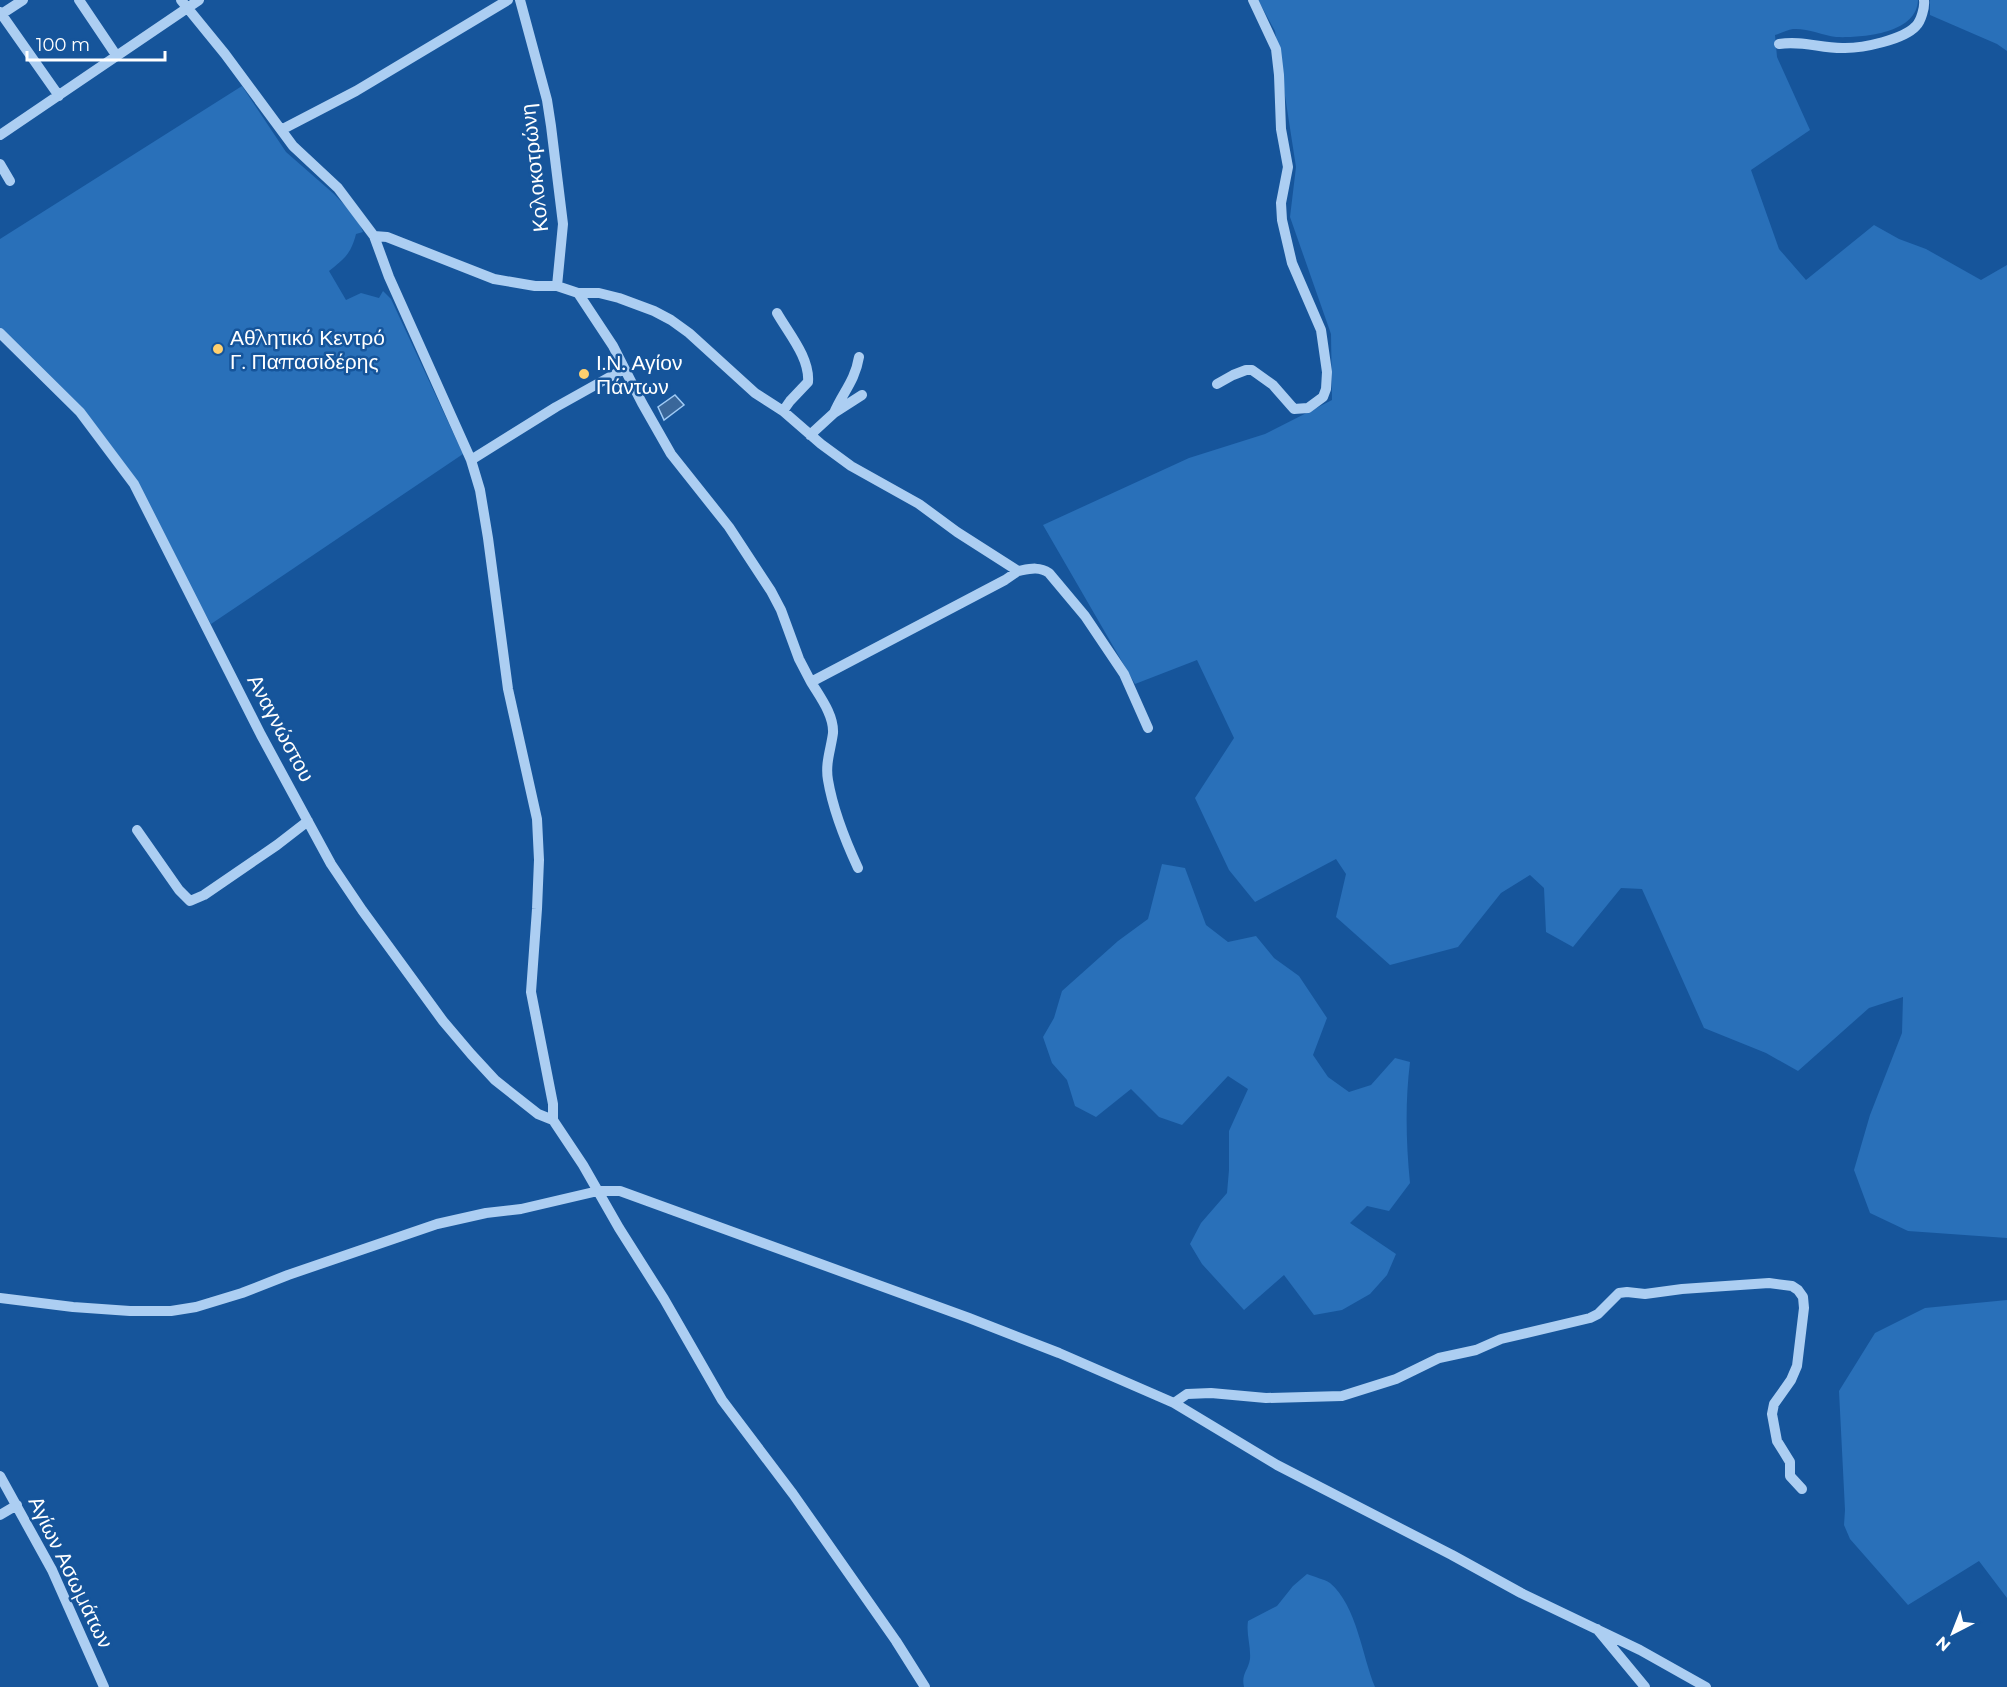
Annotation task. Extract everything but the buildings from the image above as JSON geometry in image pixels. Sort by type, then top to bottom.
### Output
[{"type":"street","points":[[23,0],[0,14],[59,96]]},
{"type":"street","points":[[79,0],[116,55]]},
{"type":"street","points":[[0,135],[59,96],[184,4],[199,0]]},
{"type":"street","points":[[281,130],[356,91],[508,0]]},
{"type":"street","name":"Κολοκοτρώνη","points":[[520,0],[547,100],[551,126],[562,224],[557,286]]},
{"type":"street","points":[[1217,384],[1233,375],[1252,370],[1273,385],[1294,409],[1308,408],[1323,397],[1326,389],[1327,372],[1321,330],[1292,263],[1282,220],[1281,203],[1288,167],[1281,129],[1276,49],[1253,0]]},
{"type":"street","points":[[1779,44],[1795,41],[1844,48],[1898,37],[1917,26],[1923,11],[1924,0]]},
{"type":"street","points":[[184,4],[225,54],[304,159],[338,188],[374,236],[389,277],[471,460],[480,490],[488,538],[508,689],[537,819],[538,899],[531,992],[553,1104],[553,1120],[664,1299],[722,1400],[793,1494],[903,1651],[925,1687]]},
{"type":"street","points":[[0,164],[10,181]]},
{"type":"street","points":[[374,236],[387,237],[407,244],[494,279],[535,286],[557,286],[578,293],[599,293],[654,311],[689,333],[755,393],[783,411],[851,466],[910,499],[1018,572]]},
{"type":"street","points":[[578,293],[614,346],[670,454],[729,527],[781,610],[799,659],[831,720],[833,731],[827,760],[828,780],[847,846],[858,868]]},
{"type":"street","points":[[777,313],[803,357],[809,372],[808,382],[783,411]]},
{"type":"street","name":"Αναγνώστου","points":[[0,333],[80,412],[134,484],[261,735],[331,864],[362,910],[443,1021],[495,1080],[538,1114],[553,1120]]},
{"type":"street","points":[[834,413],[853,381],[859,357]]},
{"type":"street","points":[[471,460],[556,407],[624,369]]},
{"type":"street","points":[[810,435],[834,413],[862,395]]},
{"type":"street","points":[[811,682],[849,664],[1018,572],[1043,568],[1085,616],[1124,674],[1148,728]]},
{"type":"street","points":[[136,830],[179,890],[190,901],[204,895],[277,846],[308,821]]},
{"type":"street","points":[[0,1298],[130,1311],[171,1311],[196,1307],[437,1224],[521,1209],[598,1191],[620,1191],[939,1306],[1059,1353],[1174,1403],[1277,1465],[1521,1593],[1596,1628],[1706,1687]]},
{"type":"street","points":[[1174,1403],[1187,1394],[1211,1393],[1266,1398],[1342,1396],[1396,1379],[1440,1358],[1476,1350],[1501,1339],[1590,1318],[1598,1314],[1619,1293],[1645,1294],[1753,1283],[1783,1284],[1798,1290],[1803,1298],[1804,1308],[1797,1366],[1791,1380],[1774,1404],[1773,1426],[1777,1441],[1790,1462],[1790,1476],[1802,1489]]},
{"type":"street","name":"Αγίων Ασωμάτων","points":[[0,1476],[52,1570],[104,1687]]},
{"type":"street","points":[[0,1515],[17,1505]]},
{"type":"street","points":[[1596,1628],[1645,1687]]},
{"type":"shaded area","points":[[1258,0],[1918,0],[1915,11],[1908,20],[1886,32],[1836,37],[1793,29],[1775,35],[1777,57],[1810,130],[1751,170],[1779,249],[1806,280],[1874,225],[1899,239],[1926,249],[1981,280],[2007,265],[2007,1238],[1908,1231],[1870,1213],[1854,1170],[1870,1115],[1902,1033],[1903,997],[1869,1008],[1798,1071],[1766,1053],[1704,1028],[1642,889],[1621,888],[1573,947],[1546,932],[1544,888],[1530,875],[1501,893],[1458,947],[1390,965],[1336,917],[1346,874],[1336,859],[1255,902],[1229,870],[1195,798],[1234,738],[1197,660],[1135,684],[1043,525],[1189,458],[1265,434],[1332,400],[1331,334],[1290,217],[1296,167],[1275,31]]},
{"type":"shaded area","points":[[1930,0],[2007,0],[2007,51],[1997,44],[1930,15]]},
{"type":"shaded area","name":"Αθλητικό Κεντρό Γ. Παπασιδέρης","points":[[242,86],[286,152],[334,194],[357,218],[363,232],[356,234],[346,256],[329,271],[346,300],[361,293],[379,298],[383,291],[391,299],[463,454],[211,624],[106,439],[0,330],[0,239]]},
{"type":"shaded area","points":[[675,395],[684,405],[664,420],[658,407]]},
{"type":"shaded area","points":[[1162,864],[1185,868],[1206,925],[1228,942],[1256,936],[1274,958],[1299,976],[1327,1018],[1313,1055],[1328,1077],[1349,1092],[1371,1085],[1395,1058],[1410,1062],[1407,1122],[1410,1183],[1389,1211],[1367,1206],[1350,1223],[1396,1254],[1387,1275],[1370,1294],[1342,1310],[1314,1315],[1284,1275],[1244,1310],[1202,1264],[1190,1244],[1201,1223],[1227,1193],[1229,1131],[1248,1089],[1228,1076],[1182,1125],[1159,1117],[1131,1089],[1096,1117],[1075,1106],[1067,1080],[1052,1063],[1043,1037],[1054,1018],[1062,991],[1118,941],[1148,919]]},
{"type":"shaded area","points":[[2007,1300],[2007,1598],[1979,1561],[1908,1605],[1850,1539],[1844,1525],[1839,1391],[1875,1333],[1925,1308]]},
{"type":"shaded area","points":[[1307,1574],[1330,1583],[1347,1605],[1375,1687],[1244,1687],[1244,1676],[1250,1659],[1248,1621],[1277,1606],[1293,1586]]},
{"type":"place","name":"Αθλητικό Κεντρό Γ. Παπασιδέρης","points":[[218,349]]},
{"type":"place","name":"Ι.Ν. Αγίον Πάντων","points":[[584,374]]}]
